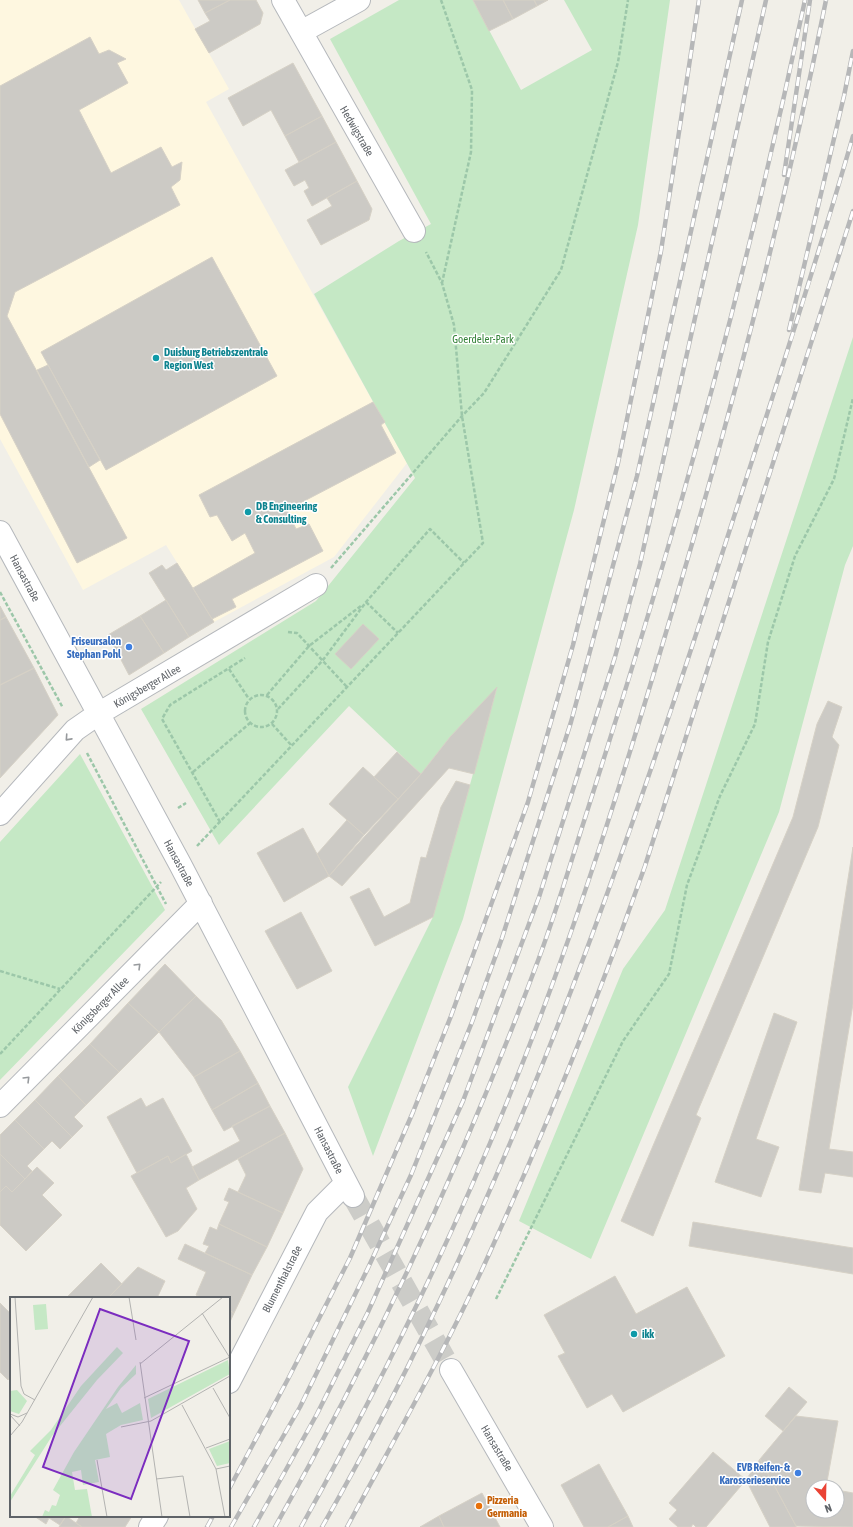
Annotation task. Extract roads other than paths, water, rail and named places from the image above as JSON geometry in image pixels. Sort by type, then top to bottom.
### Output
[{"type":"street","name":"Hedwigstraße","points":[[283,0],[414,231]]},
{"type":"street","points":[[301,32],[359,0]]},
{"type":"street","name":"Hansastraße","points":[[0,532],[201,903],[350,1190]]},
{"type":"street","name":"Königsberger Allee","points":[[0,814],[75,730],[98,714],[316,585]]},
{"type":"street","name":"Königsberger Allee","points":[[0,1106],[201,903]]},
{"type":"street","name":"Blumenthalstraße","points":[[230,1380],[317,1212],[350,1190]]},
{"type":"street","name":"Hansastraße","points":[[450,1370],[542,1527]]},
{"type":"street","points":[[150,1527],[156,1517]]},
{"type":"tunnel","points":[[353,1196],[451,1370]]},
{"type":"railway","points":[[230,1487],[288,1379],[350,1258],[413,1112],[451,1016],[528,802],[573,645],[618,463],[661,251],[699,0]]},
{"type":"railway","points":[[231,1527],[300,1407],[368,1268],[411,1175],[472,1022],[502,938],[571,722],[637,476],[742,0]]},
{"type":"railway","points":[[254,1527],[317,1414],[368,1312],[463,1101],[539,897],[615,657],[640,564],[766,0]]},
{"type":"railway","points":[[275,1527],[313,1458],[385,1319],[418,1248],[451,1176],[481,1104],[511,1031],[545,941],[635,658],[684,492],[740,282],[774,141],[805,0]]},
{"type":"railway","points":[[784,175],[810,0]]},
{"type":"railway","points":[[301,1527],[330,1475],[411,1318],[461,1211],[507,1102],[579,910],[621,780],[680,585],[741,367],[778,221],[826,0]]},
{"type":"railway","points":[[789,330],[844,96],[853,51]]},
{"type":"railway","points":[[322,1527],[384,1414],[441,1299],[543,1064],[589,944],[674,701],[714,579],[803,303],[853,136]]},
{"type":"railway","points":[[347,1527],[421,1391],[474,1287],[532,1157],[591,1012],[645,866],[853,211]]},
{"type":"railway","points":[[207,1527],[212,1517]]},
{"type":"place","name":"Duisburg Betriebszentrale Region West","points":[[156,358]]},
{"type":"place","name":"DB Engineering & Consulting","points":[[248,512]]},
{"type":"place","name":"Friseursalon Stephan Pohl","points":[[129,647]]},
{"type":"place","name":"ikk","points":[[634,1334]]},
{"type":"place","name":"EVB Reifen- & Karosserieservice","points":[[798,1473]]},
{"type":"place","name":"Pizzeria Germania","points":[[479,1506]]},
{"type":"park label","name":"Goerdeler-Park","points":[[483,339]]}]
